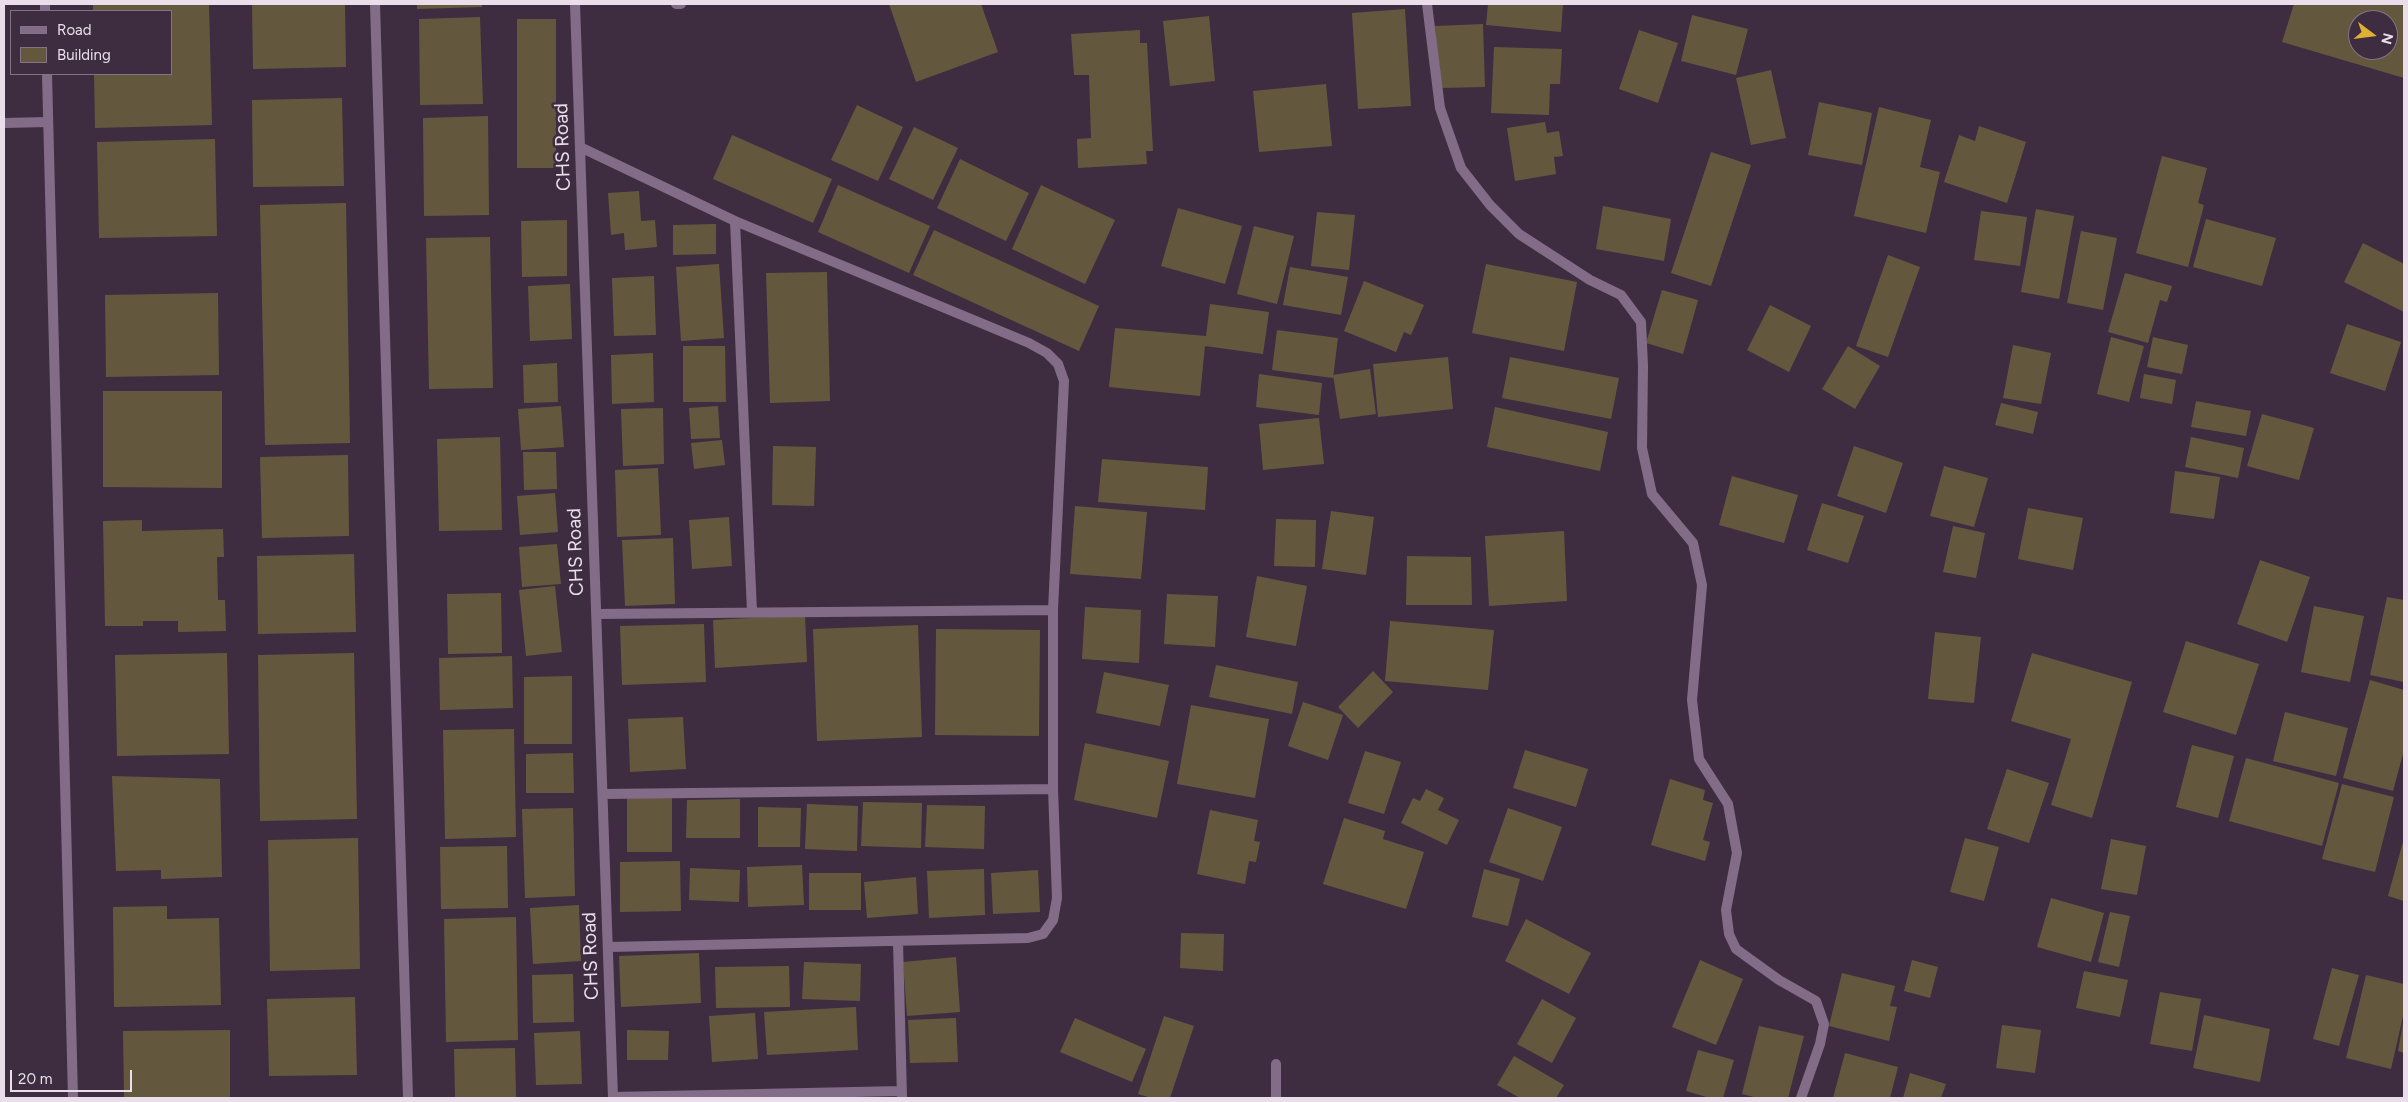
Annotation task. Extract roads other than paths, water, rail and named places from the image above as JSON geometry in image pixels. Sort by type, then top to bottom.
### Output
[{"type":"street","points":[[375,4],[408,1098]]},
{"type":"street","name":"CHS Road","points":[[575,4],[613,1098]]},
{"type":"street","points":[[676,4],[681,4]]},
{"type":"street","points":[[1427,4],[1440,108],[1461,168],[1490,205],[1518,234],[1590,280],[1622,295],[1641,322],[1643,366],[1642,448],[1652,494],[1693,543],[1702,585],[1692,700],[1699,760],[1728,804],[1737,853],[1726,910],[1729,934],[1736,949],[1779,980],[1816,1001],[1824,1024],[1820,1044],[1801,1098]]},
{"type":"street","points":[[47,75],[73,1098]]},
{"type":"street","points":[[4,123],[48,122]]},
{"type":"street","points":[[580,147],[735,221],[1029,343],[1047,353],[1058,364],[1064,382],[1053,610],[1053,789],[1057,898],[1053,920],[1043,934],[1028,938],[898,942],[608,947]]},
{"type":"street","points":[[735,221],[752,612]]},
{"type":"street","points":[[596,614],[1053,610]]},
{"type":"street","points":[[603,794],[1053,789]]},
{"type":"street","points":[[613,1098],[902,1095],[898,942]]},
{"type":"street","points":[[1276,1064],[1276,1098]]}]
